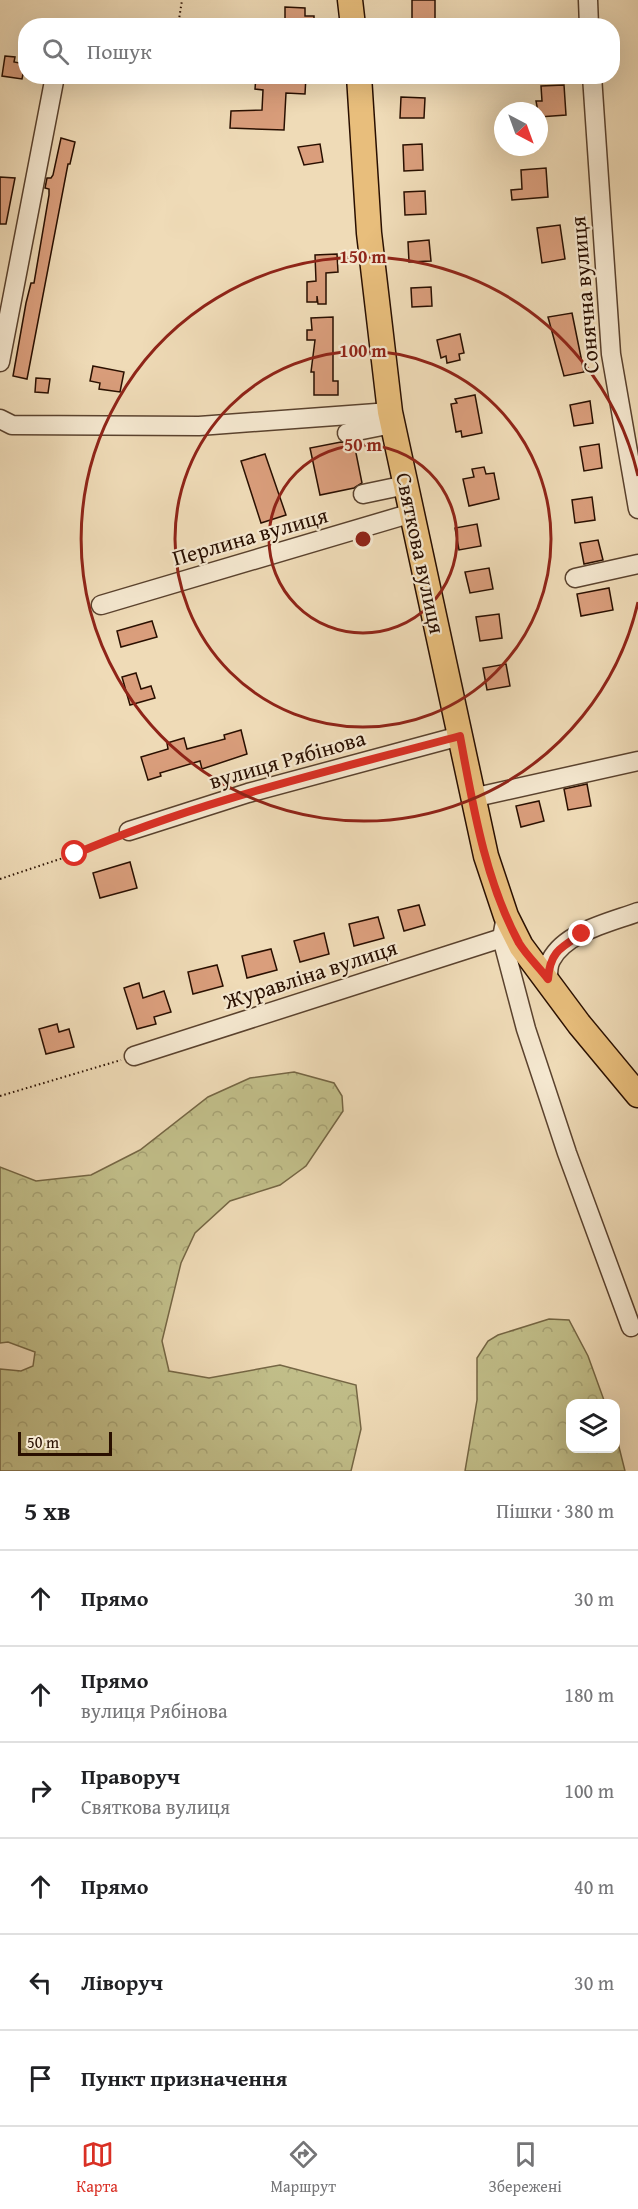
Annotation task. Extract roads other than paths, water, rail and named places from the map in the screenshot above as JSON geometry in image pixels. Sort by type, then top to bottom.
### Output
[{"type":"main road","points":[[350,0],[352,18]]},
{"type":"main road","name":"Святкова вулиця","points":[[360,84],[369,233],[391,418],[472,798],[504,927],[548,979],[579,1024],[638,1095]]},
{"type":"street","points":[[588,0],[589,18]]},
{"type":"street","points":[[0,362],[54,84]]},
{"type":"street","name":"Сонячна вулиця","points":[[593,84],[611,354],[638,509]]},
{"type":"street","points":[[0,419],[12,425],[199,426],[391,418]]},
{"type":"street","points":[[347,433],[391,418]]},
{"type":"street","points":[[363,494],[406,485]]},
{"type":"street","name":"Перлина вулиця","points":[[101,605],[412,513]]},
{"type":"street","points":[[574,578],[638,564]]},
{"type":"street","name":"вулиця Рябінова","points":[[129,831],[248,793],[460,736]]},
{"type":"street","points":[[472,798],[638,761]]},
{"type":"street","points":[[548,979],[549,962],[559,948],[582,934],[638,912]]},
{"type":"street","points":[[504,927],[526,1029],[563,1142],[631,1327]]},
{"type":"street","name":"Журавліна вулиця","points":[[134,1056],[504,927]]}]
